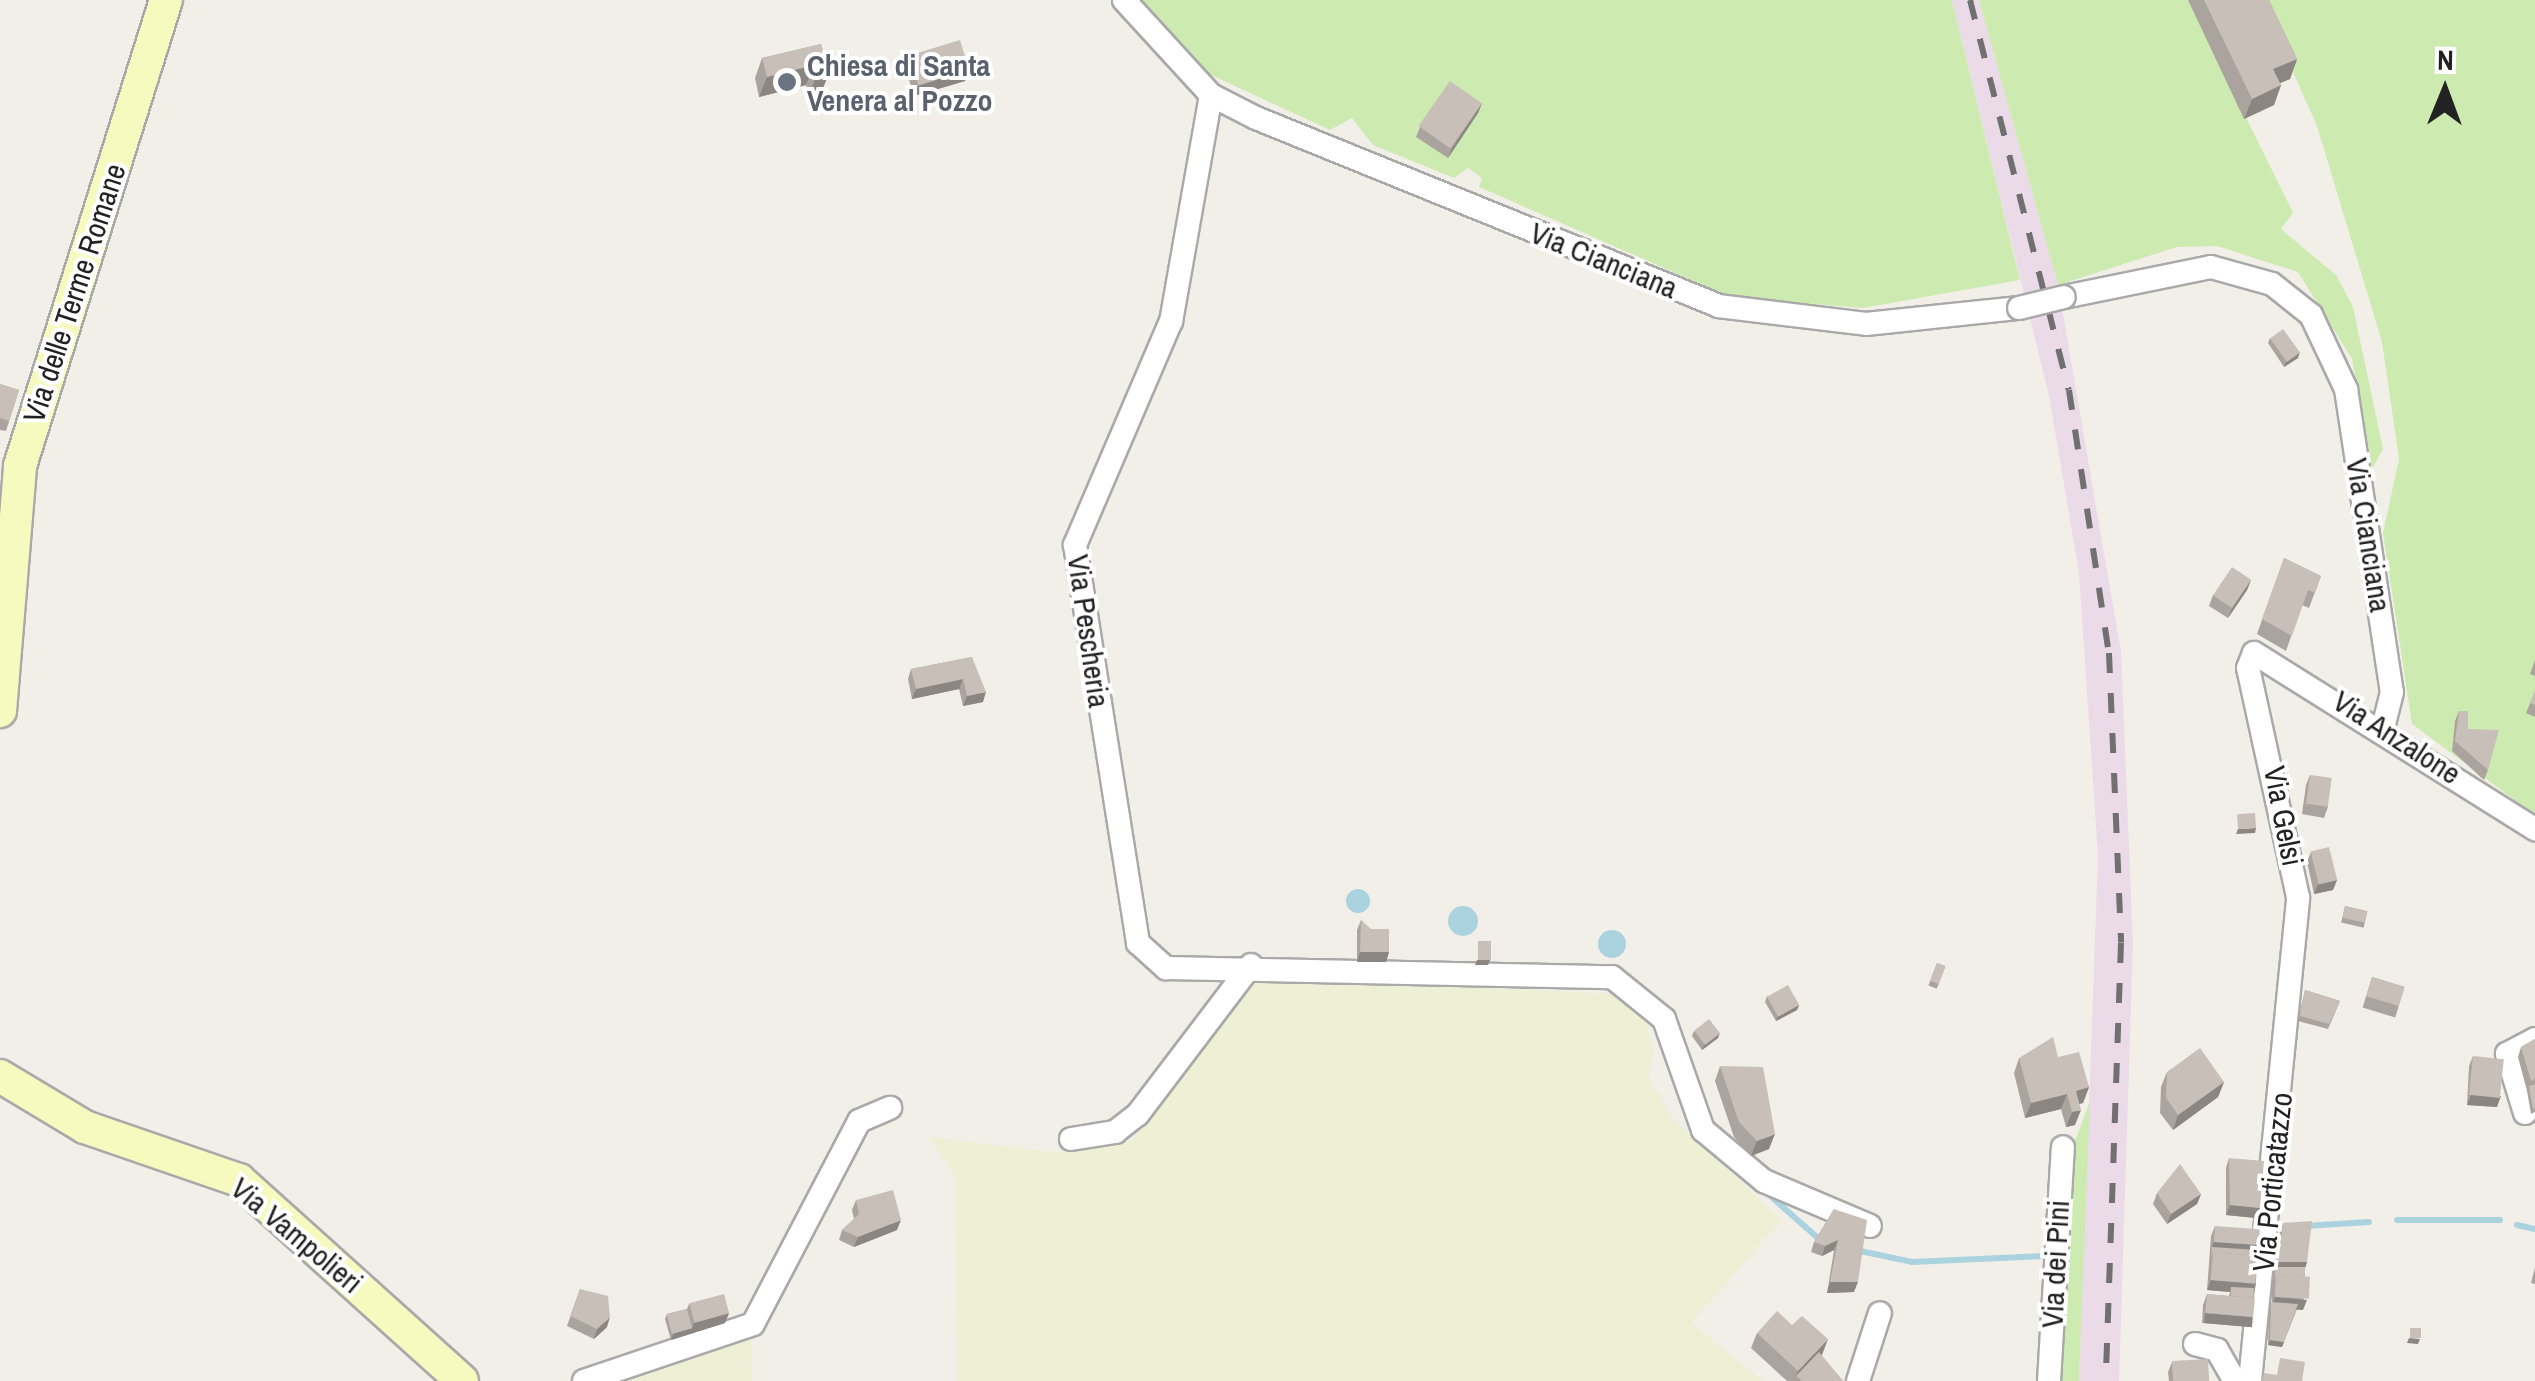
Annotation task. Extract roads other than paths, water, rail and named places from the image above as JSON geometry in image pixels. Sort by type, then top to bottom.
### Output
[{"type":"street","name":"Via delle Terme Romane","points":[[0,711],[20,466],[166,0]]},
{"type":"street","points":[[1124,0],[1211,95]]},
{"type":"street","name":"Via Cianciana","points":[[1211,95],[1718,306],[1866,324],[2020,308],[2211,267],[2272,284],[2311,315],[2346,388],[2392,692],[2383,728]]},
{"type":"street","name":"Via Pescheria","points":[[1211,95],[1171,320],[1082,524],[1074,564],[1138,943],[1166,968],[1250,965],[1623,981],[1664,1019],[1703,1130],[1764,1181],[1870,1226]]},
{"type":"street","name":"Via Anzalone","points":[[2254,653],[2383,728],[2535,829]]},
{"type":"street","name":"Via Gelsi","points":[[2254,653],[2248,668],[2292,842],[2291,983]]},
{"type":"street","points":[[1071,1139],[1115,1132],[1138,1114],[1250,965]]},
{"type":"street","name":"Via Porticatazzo","points":[[2250,1381],[2291,983]]},
{"type":"street","points":[[2525,1112],[2507,1054],[2535,1039]]},
{"type":"street","name":"Via Vampolieri","points":[[0,1076],[85,1127],[239,1180],[462,1381]]},
{"type":"street","points":[[584,1381],[753,1324],[858,1121],[890,1108]]},
{"type":"street","name":"Via dei Pini","points":[[2048,1381],[2063,1146]]},
{"type":"street","points":[[1858,1381],[1880,1314]]},
{"type":"street","points":[[2196,1344],[2217,1350],[2235,1381]]},
{"type":"water","points":[[1358,889],[1370,901],[1358,913],[1346,901]]},
{"type":"water","points":[[1463,906],[1474,910],[1478,921],[1474,932],[1463,936],[1452,932],[1448,921],[1452,910]]},
{"type":"water","points":[[1612,930],[1622,934],[1626,944],[1622,954],[1612,958],[1602,954],[1598,944],[1602,934]]},
{"type":"waterway","points":[[1766,1192],[1820,1240]]},
{"type":"waterway","points":[[2397,1220],[2500,1220]]},
{"type":"waterway","points":[[2305,1226],[2369,1222]]},
{"type":"waterway","points":[[2517,1225],[2535,1229]]},
{"type":"waterway","points":[[1860,1251],[1912,1262],[2044,1256]]},
{"type":"railway","points":[[1970,0],[2069,390],[2109,653],[2121,943],[2106,1381]]},
{"type":"place","name":"Chiesa di Santa Venera al Pozzo","points":[[787,82]]}]
